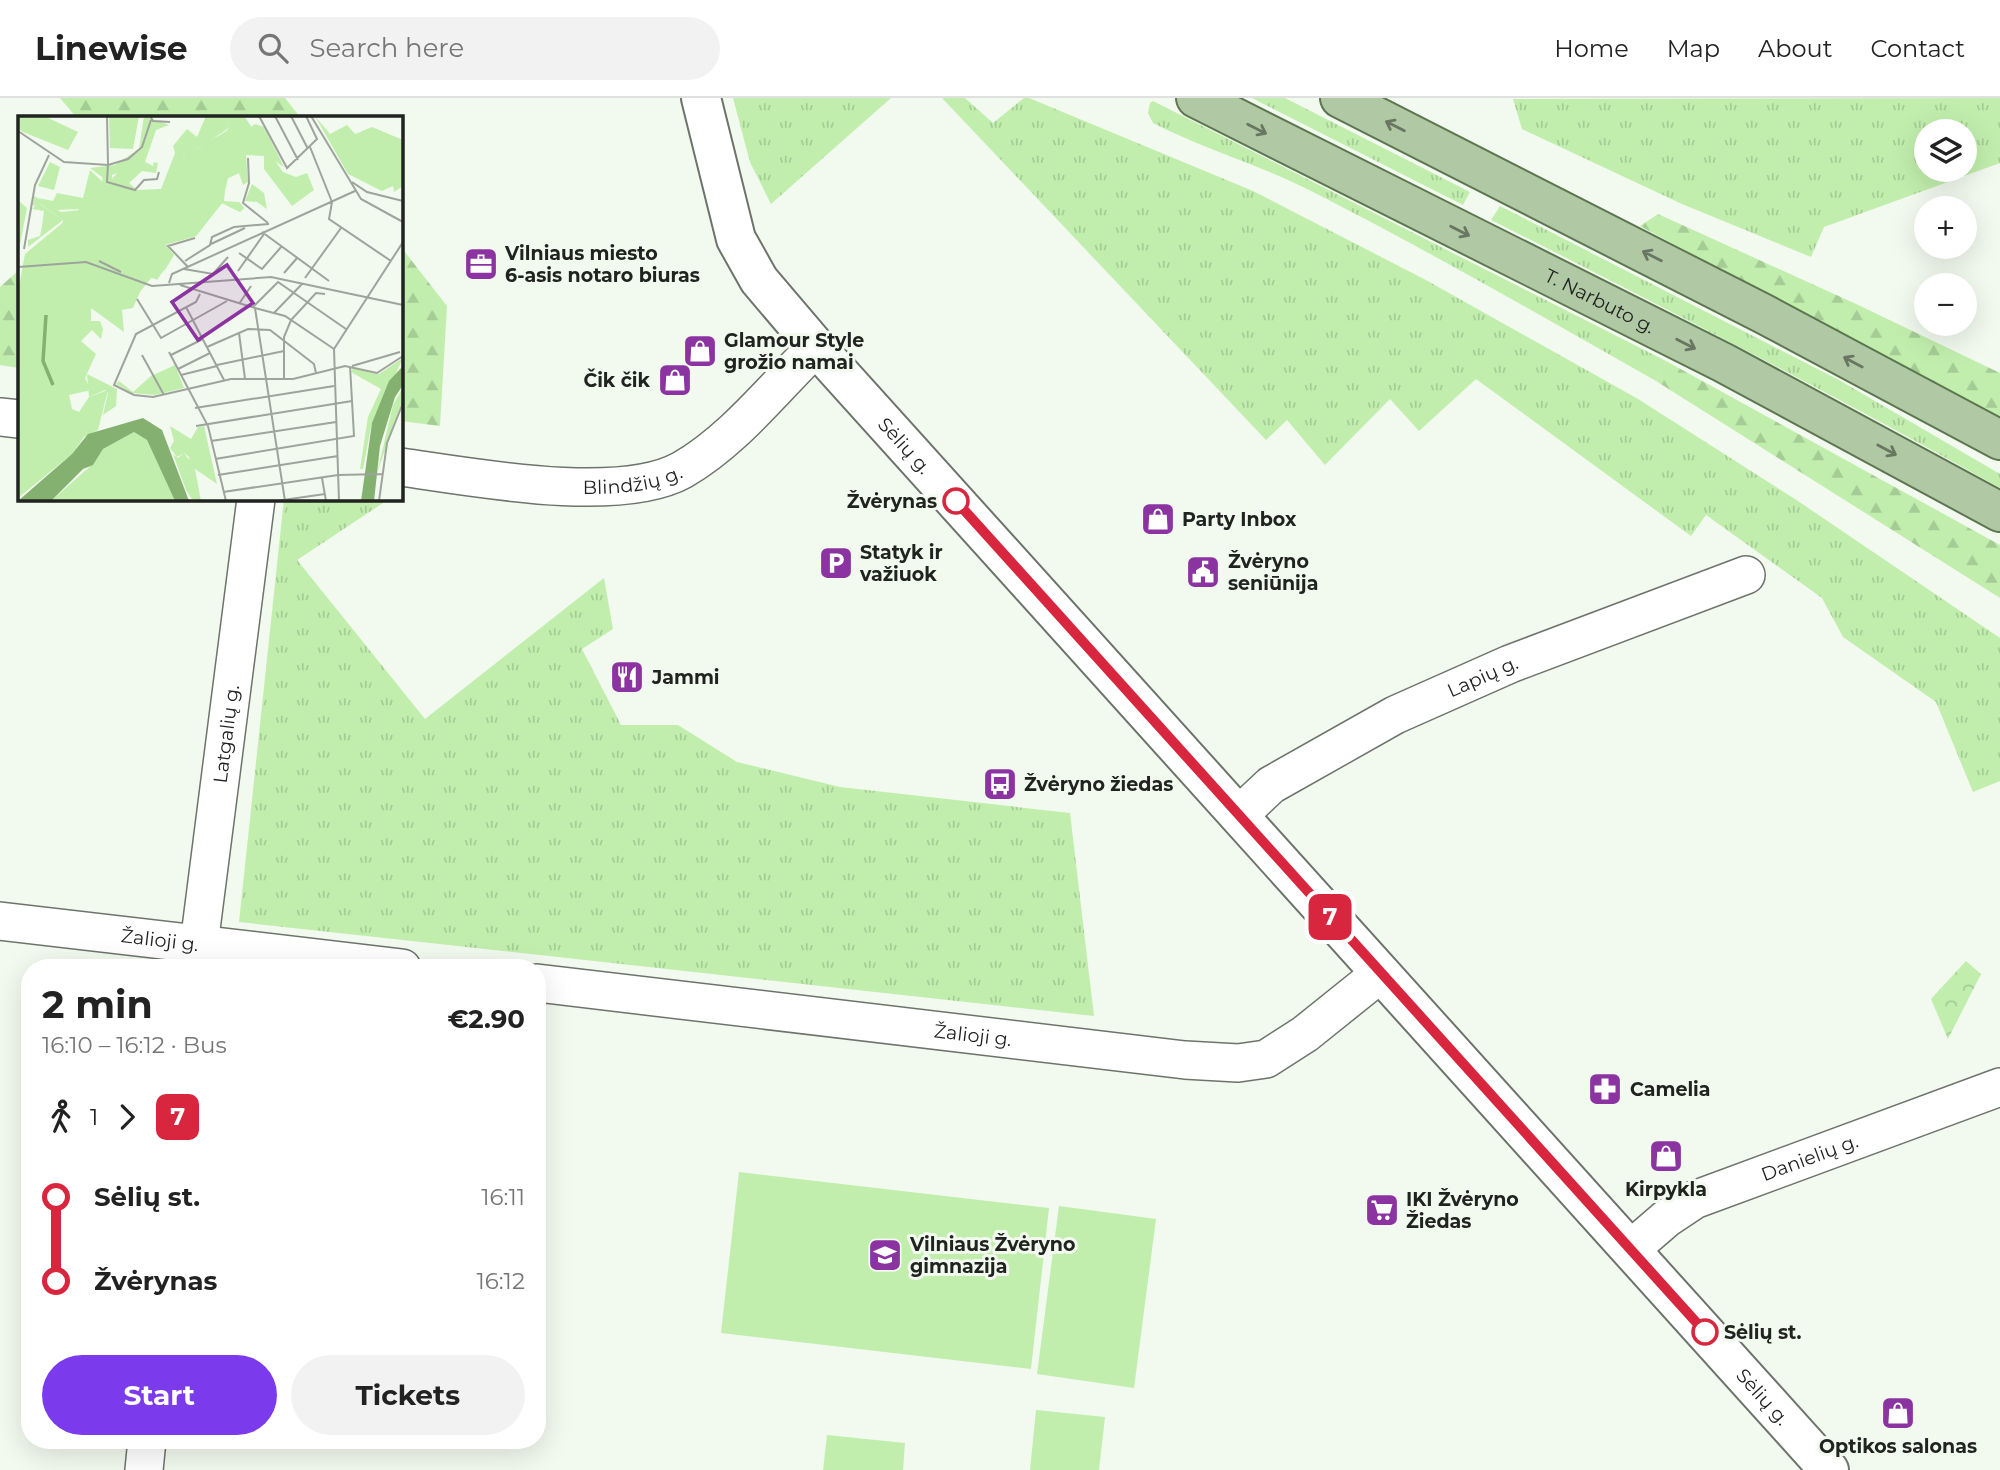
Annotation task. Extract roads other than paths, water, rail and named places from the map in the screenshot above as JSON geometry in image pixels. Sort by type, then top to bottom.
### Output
[{"type":"main road","name":"Sėlių g.","points":[[701,98],[736,239],[759,279],[816,347],[1829,1470]]},
{"type":"main road","name":"T. Narbuto g.","points":[[1196,98],[1724,363],[2000,512]]},
{"type":"main road","points":[[1340,98],[1764,314],[2000,440]]},
{"type":"street","name":"Blindžių g.","points":[[402,467],[510,481],[600,488],[647,482],[678,471],[719,444],[816,347]]},
{"type":"street","points":[[0,417],[18,419]]},
{"type":"street","name":"Latgalių g.","points":[[197,956],[256,500]]},
{"type":"street","name":"Lapių g.","points":[[1239,815],[1271,785],[1395,715],[1510,664],[1746,575]]},
{"type":"street","name":"Žalioji g.","points":[[0,920],[197,956],[248,959]]},
{"type":"street","name":"Žalioji g.","points":[[546,984],[1185,1060],[1238,1063],[1266,1059],[1276,1053],[1305,1034],[1381,973]]},
{"type":"street","name":"Danielių g.","points":[[1631,1249],[1667,1218],[1694,1200],[2000,1087]]},
{"type":"street","points":[[144,1470],[146,1449]]},
{"type":"place","name":"Vilniaus miesto 6-asis notaro biuras","points":[[481,264]]},
{"type":"place","name":"Glamour Style grožio namai","points":[[700,351]]},
{"type":"place","name":"Čik čik","points":[[675,380]]},
{"type":"place","name":"Žvėrynas","points":[[956,501]]},
{"type":"place","name":"Party Inbox","points":[[1158,519]]},
{"type":"place","name":"Statyk ir važiuok","points":[[836,563]]},
{"type":"place","name":"Žvėryno seniūnija","points":[[1203,572]]},
{"type":"place","name":"Jammi","points":[[627,677]]},
{"type":"place","name":"Žvėryno žiedas","points":[[1000,784]]},
{"type":"place","name":"Camelia","points":[[1605,1089]]},
{"type":"place","name":"Kirpykla","points":[[1666,1156]]},
{"type":"place","name":"IKI Žvėryno Žiedas","points":[[1382,1210]]},
{"type":"place","name":"Vilniaus Žvėryno gimnazija","points":[[885,1255]]},
{"type":"place","name":"Sėlių st.","points":[[1705,1332]]},
{"type":"place","name":"Optikos salonas","points":[[1898,1413]]}]
